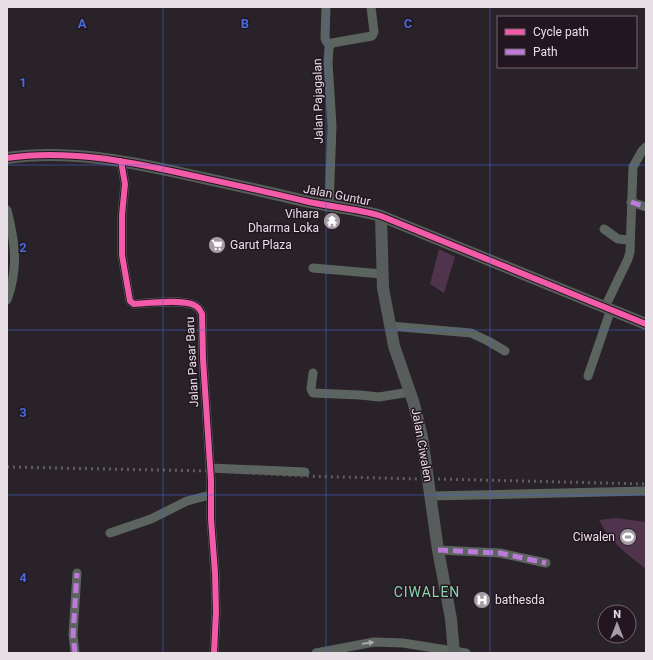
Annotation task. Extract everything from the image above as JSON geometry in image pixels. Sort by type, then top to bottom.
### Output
[{"type":"street","points":[[326,7],[326,41],[330,46]]},
{"type":"street","name":"Jalan Pajagalan","points":[[329,206],[332,126],[328,62],[330,46],[332,43],[372,36],[374,32],[371,7]]},
{"type":"street","points":[[588,376],[608,308],[630,252],[633,167],[642,151],[646,148]]},
{"type":"street","name":"Jalan Guntur","points":[[7,158],[18,156],[54,155],[121,161],[264,190],[329,206],[369,212],[646,324]]},
{"type":"street","name":"Jalan Pasar Baru","points":[[121,161],[125,184],[122,215],[122,255],[130,301],[134,304],[183,302],[193,304],[199,308],[202,314],[209,463]]},
{"type":"street","points":[[631,202],[646,207]]},
{"type":"street","points":[[7,210],[13,239],[15,271],[7,300]]},
{"type":"street","name":"Jalan Ciwalen","points":[[381,216],[383,288],[394,346],[410,392],[422,437],[438,550],[458,652]]},
{"type":"street","points":[[604,229],[618,239],[630,240]]},
{"type":"street","points":[[313,268],[382,274]]},
{"type":"street","points":[[390,326],[471,333],[488,341],[505,352]]},
{"type":"street","points":[[312,373],[310,389],[313,393],[379,397],[410,392]]},
{"type":"street","points":[[214,653],[216,612],[210,495],[211,480],[209,463],[305,472]]},
{"type":"street","points":[[431,496],[646,490]]},
{"type":"street","points":[[110,533],[151,519],[187,501],[210,495]]},
{"type":"street","points":[[438,550],[500,553],[546,563]]},
{"type":"street","points":[[75,653],[73,635],[77,573]]},
{"type":"street","points":[[316,653],[374,642],[402,643],[458,652]]},
{"type":"shaded area","points":[[439,249],[455,257],[444,293],[430,284]]},
{"type":"shaded area","name":"Ciwalen","points":[[616,518],[646,522],[646,569],[626,553],[608,535],[599,520]]},
{"type":"railway","points":[[7,467],[210,471],[302,476],[421,479]]},
{"type":"railway","points":[[438,479],[646,484]]},
{"type":"marked path","points":[[631,202],[646,207]]},
{"type":"marked path","points":[[438,550],[500,553],[546,563]]},
{"type":"marked path","points":[[75,653],[73,635],[77,573]]},
{"type":"cycle path","points":[[7,158],[52,155],[119,161],[163,169],[309,202],[381,216],[646,324]]},
{"type":"cycle path","points":[[121,161],[125,184],[122,215],[122,255],[130,301],[134,304],[165,302],[189,303],[197,307],[202,314],[203,359],[211,480],[211,519],[215,573],[216,612],[214,653]]},
{"type":"place","name":"Vihara Dharma Loka","points":[[332,221]]},
{"type":"place","name":"Garut Plaza","points":[[217,245]]},
{"type":"place","name":"Ciwalen","points":[[628,537]]},
{"type":"place","name":"bathesda","points":[[482,600]]},
{"type":"district","name":"CIWALEN","points":[[427,592]]}]
